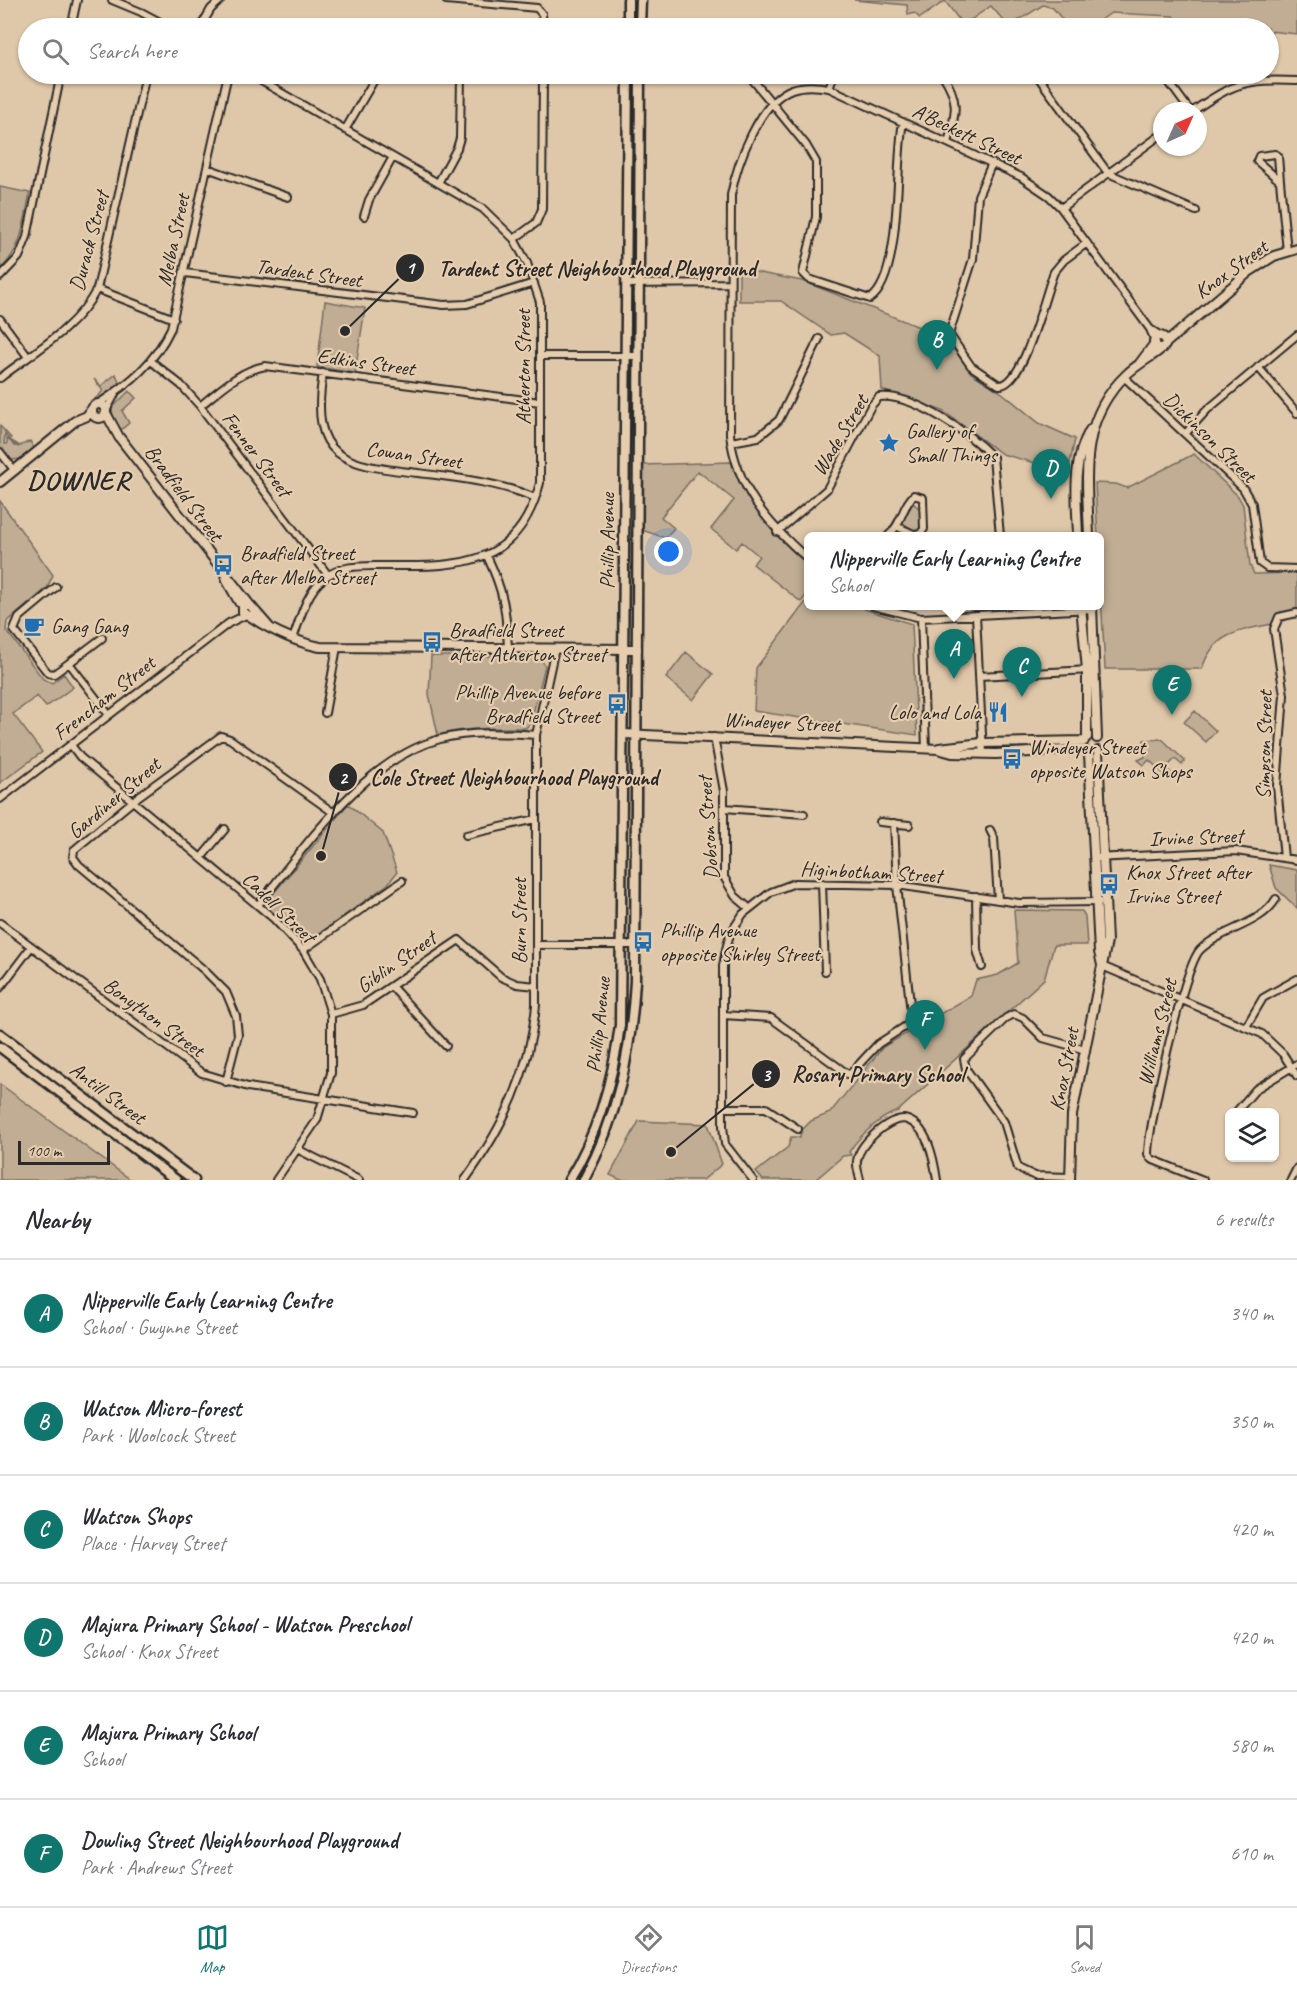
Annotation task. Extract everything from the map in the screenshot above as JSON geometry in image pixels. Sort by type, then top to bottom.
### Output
[{"type":"main road","points":[[628,0],[628,18]]},
{"type":"main road","points":[[640,18],[641,0]]},
{"type":"main road","name":"Phillip Avenue","points":[[569,1180],[596,1127],[612,1074],[620,1025],[625,648],[627,84]]},
{"type":"main road","name":"Phillip Avenue","points":[[584,1180],[607,1132],[625,1075],[632,1025],[635,945],[640,84]]},
{"type":"main road","name":"Antill Street","points":[[0,1034],[194,1180]]},
{"type":"main road","name":"Antill Street","points":[[0,1047],[176,1180]]},
{"type":"street","points":[[73,18],[77,0]]},
{"type":"street","points":[[112,0],[151,18]]},
{"type":"street","points":[[206,18],[211,9],[221,0]]},
{"type":"street","points":[[446,0],[537,8],[542,18]]},
{"type":"street","points":[[1279,81],[1297,81]]},
{"type":"street","points":[[0,277],[19,257],[27,237],[59,84]]},
{"type":"street","name":"Durack Street","points":[[0,378],[78,318],[97,289],[144,84]]},
{"type":"street","name":"Melba Street","points":[[0,482],[66,431],[75,421],[87,416],[95,406],[116,394],[151,361],[174,319],[226,84]]},
{"type":"street","name":"Atherton Street","points":[[266,84],[483,209],[514,239],[527,262],[540,302],[540,483],[522,527],[487,556],[455,565],[351,566],[328,575]]},
{"type":"street","points":[[345,129],[372,84]]},
{"type":"street","points":[[438,183],[460,138],[461,84]]},
{"type":"street","points":[[514,239],[536,223],[542,209],[543,84]]},
{"type":"street","points":[[756,84],[816,162],[816,217],[803,273],[809,279],[870,299],[879,292],[894,246],[903,122]]},
{"type":"street","points":[[829,88],[830,84]]},
{"type":"street","points":[[948,143],[956,104],[949,84]]},
{"type":"street","points":[[1043,84],[1108,172],[1196,211]]},
{"type":"street","points":[[1171,84],[1184,102]]},
{"type":"street","points":[[1205,102],[1223,90],[1240,84]]},
{"type":"street","name":"A'Beckett Street","points":[[804,556],[777,532],[762,513],[736,469],[731,442],[730,207],[733,183],[764,113],[772,103],[792,89],[811,86],[829,88],[1022,177],[1061,208],[1160,341]]},
{"type":"street","points":[[1061,208],[1153,140]]},
{"type":"street","points":[[1280,181],[1257,161],[1259,156],[1277,155],[1280,181],[1287,251]]},
{"type":"street","points":[[364,216],[369,200],[393,157]]},
{"type":"street","points":[[992,163],[978,196],[973,259],[949,334],[978,372],[999,385],[1008,383],[1024,361],[1054,272],[1064,260],[1087,243]]},
{"type":"street","points":[[207,168],[288,197]]},
{"type":"street","name":"Knox Street","points":[[1078,532],[1076,470],[1084,441],[1098,412],[1124,377],[1160,341],[1189,324],[1249,272],[1287,251],[1297,249]]},
{"type":"street","name":"Tardent Street","points":[[185,273],[444,306],[467,304],[534,283]]},
{"type":"street","points":[[626,284],[730,283]]},
{"type":"street","points":[[97,289],[174,319]]},
{"type":"street","points":[[0,319],[28,357]]},
{"type":"street","points":[[1185,434],[1207,410],[1297,335]]},
{"type":"street","points":[[731,442],[758,436],[778,420],[819,339]]},
{"type":"street","points":[[541,356],[639,356]]},
{"type":"street","name":"Fenner Street","points":[[151,361],[181,385],[200,406],[328,575]]},
{"type":"street","name":"Edkins Street","points":[[200,406],[232,380],[257,368],[276,366],[540,402]]},
{"type":"street","points":[[1258,368],[1297,413]]},
{"type":"street","name":"Cowan Street","points":[[322,373],[318,407],[321,427],[332,446],[349,460],[384,471],[489,483],[535,498]]},
{"type":"street","name":"Dickinson Street","points":[[1124,377],[1249,496],[1260,563],[1267,568],[1297,569]]},
{"type":"street","name":"Melba Street","points":[[66,431],[106,412],[116,394]]},
{"type":"street","name":"Wade Street","points":[[777,532],[828,489],[875,400],[884,396],[943,418],[993,457],[1000,532]]},
{"type":"street","points":[[97,418],[92,413],[95,406],[102,405],[106,412]]},
{"type":"street","name":"Bradfield Street","points":[[106,412],[119,437],[221,570],[247,610],[270,628],[293,639],[313,646],[337,647],[637,649]]},
{"type":"street","name":"Bradfield Street","points":[[97,418],[119,437]]},
{"type":"street","name":"Knox Street","points":[[1089,532],[1088,476],[1091,428]]},
{"type":"street","points":[[0,452],[15,471]]},
{"type":"street","points":[[893,532],[898,527],[909,499],[914,495],[923,498],[924,529],[922,532]]},
{"type":"street","points":[[898,527],[909,532]]},
{"type":"street","points":[[487,556],[502,587],[506,606],[508,648]]},
{"type":"street","points":[[293,639],[314,590],[328,575]]},
{"type":"street","points":[[56,587],[19,618],[14,630],[48,673],[54,674],[102,638]]},
{"type":"street","name":"Frencham Street","points":[[0,799],[247,610]]},
{"type":"street","points":[[886,610],[921,618],[1056,610]]},
{"type":"street","points":[[1004,610],[1004,614]]},
{"type":"street","name":"Knox Street","points":[[1070,1179],[1072,1115],[1107,941],[1101,901],[1099,858],[1098,752],[1101,745],[1097,738],[1091,670],[1082,610]]},
{"type":"street","name":"Knox Street","points":[[1092,610],[1086,745],[1099,858]]},
{"type":"street","name":"Simpson Street","points":[[1284,858],[1277,780],[1284,695],[1274,629],[1276,621],[1282,615],[1297,613]]},
{"type":"street","points":[[976,615],[983,754]]},
{"type":"street","points":[[921,618],[926,748]]},
{"type":"street","points":[[325,713],[337,647]]},
{"type":"street","name":"Burn Street","points":[[465,1180],[500,1128],[524,1073],[534,1023],[536,735],[555,648]]},
{"type":"street","points":[[69,663],[109,715]]},
{"type":"street","points":[[979,676],[1091,670]]},
{"type":"street","points":[[258,905],[334,813],[366,779],[394,758],[443,739],[469,734],[536,735]]},
{"type":"street","name":"Windeyer Street","points":[[624,734],[714,736],[926,748],[952,753],[983,754],[1086,745]]},
{"type":"street","name":"Gardiner Street","points":[[226,1082],[238,1035],[236,1016],[226,992],[204,970],[79,865],[73,857],[74,850],[82,840],[221,736],[230,739],[334,813]]},
{"type":"street","name":"Dobson Street","points":[[714,736],[724,791],[724,878],[735,896],[749,908]]},
{"type":"street","points":[[1097,738],[1086,745],[1098,752]]},
{"type":"street","name":"Windeyer Street","points":[[938,749],[982,743],[1086,745]]},
{"type":"street","name":"Cadell Street","points":[[71,745],[80,757],[258,905],[303,950],[320,980],[331,1014],[331,1073],[318,1120],[276,1180]]},
{"type":"street","points":[[724,808],[804,814]]},
{"type":"street","points":[[466,835],[536,819]]},
{"type":"street","points":[[880,822],[909,825]]},
{"type":"street","points":[[723,1015],[771,1018],[843,1073],[849,1075],[878,1044],[909,1025],[913,1018],[897,885],[894,823]]},
{"type":"street","points":[[201,858],[225,829]]},
{"type":"street","points":[[990,830],[994,838],[998,900]]},
{"type":"street","name":"Irvine Street","points":[[1099,858],[1236,851],[1297,860]]},
{"type":"street","points":[[303,950],[402,881]]},
{"type":"street","name":"Higinbotham Street","points":[[753,1180],[725,1143],[723,1108],[726,949],[733,928],[749,908],[784,885],[795,883],[897,885],[1034,904],[1101,901]]},
{"type":"street","points":[[822,883],[825,971]]},
{"type":"street","points":[[976,896],[977,950],[982,967]]},
{"type":"street","name":"Williams Street","points":[[1203,1180],[1151,1159],[1148,1154],[1180,999],[1191,966],[1201,950],[1268,909],[1276,899]]},
{"type":"street","name":"Bonython Street","points":[[0,923],[188,1065],[226,1082],[413,1113]]},
{"type":"street","name":"Giblin Street","points":[[331,1014],[359,1008],[459,940],[501,977],[517,984],[536,986]]},
{"type":"street","points":[[536,945],[635,945]]},
{"type":"street","points":[[0,988],[31,947]]},
{"type":"street","points":[[1102,966],[1247,1026],[1273,1042],[1294,1065],[1297,1076]]},
{"type":"street","points":[[1247,1026],[1263,998],[1297,979]]},
{"type":"street","points":[[392,986],[446,1046]]},
{"type":"street","points":[[1070,1179],[1035,1176],[1018,1168],[1004,1122],[966,1069],[964,1059],[998,1025],[1014,1014],[1023,1018],[1043,1038],[1086,1050]]},
{"type":"street","points":[[1240,1108],[1256,1089],[1294,1065]]},
{"type":"street","points":[[723,1108],[766,1108],[798,1129]]},
{"type":"street","points":[[860,1180],[857,1162],[860,1151],[888,1124],[899,1119],[913,1122],[924,1136],[932,1153],[938,1180]]},
{"type":"street","points":[[299,1150],[359,1180]]},
{"type":"street","points":[[1291,1180],[1297,1168]]},
{"type":"shaded area","points":[[854,0],[1297,0],[1297,34],[1279,32],[1279,18],[1174,18],[1173,16],[1111,13],[1104,18],[1061,18],[1053,8],[1043,5],[1022,18],[1002,18],[991,6],[973,18],[958,18],[945,1],[920,18],[914,13],[908,15],[907,5]]},
{"type":"shaded area","points":[[0,187],[30,193],[18,244],[14,253],[0,269]]},
{"type":"shaded area","points":[[739,269],[802,281],[945,337],[971,373],[1001,392],[1039,423],[1075,439],[1068,472],[1002,454],[943,411],[882,390],[880,356],[844,333],[831,335],[781,301],[739,301]]},
{"type":"shaded area","points":[[325,301],[365,308],[355,373],[317,367]]},
{"type":"shaded area","points":[[116,374],[120,385],[90,404],[103,391],[94,379],[101,386]]},
{"type":"shaded area","points":[[129,391],[136,398],[122,411],[129,423],[121,430],[113,419],[112,408]]},
{"type":"shaded area","points":[[0,426],[11,438],[10,440],[20,446],[30,441],[34,448],[21,459],[11,460],[0,447]],"holes":[[[5,434],[11,442],[7,439],[7,444],[4,444]]]},
{"type":"shaded area","points":[[1194,454],[1238,496],[1243,505],[1250,565],[1254,574],[1297,573],[1297,612],[1281,612],[1272,624],[1238,632],[1220,641],[1207,657],[1202,669],[1105,669],[1102,610],[1104,610],[1104,532],[1098,532],[1095,483],[1116,484],[1127,488]]},
{"type":"shaded area","points":[[731,462],[745,493],[762,518],[804,559],[804,598],[801,602],[753,564],[759,556],[742,542],[736,549],[711,529],[734,500],[698,471],[661,517],[674,528],[665,538],[642,530],[643,465]]},
{"type":"shaded area","points":[[0,501],[53,575],[47,588],[7,622],[6,630],[43,679],[52,683],[64,674],[73,687],[46,707],[37,696],[13,714],[42,752],[0,783]]},
{"type":"shaded area","points":[[913,503],[920,509],[921,527],[916,532],[902,522]]},
{"type":"shaded area","points":[[804,604],[804,610],[867,610],[912,624],[917,735],[754,711],[756,668]]},
{"type":"shaded area","points":[[686,652],[713,674],[693,700],[666,678]]},
{"type":"shaded area","points":[[431,656],[533,656],[541,659],[545,666],[531,722],[526,728],[471,729],[438,735],[429,694]]},
{"type":"shaded area","points":[[1195,711],[1216,731],[1206,742],[1184,722]]},
{"type":"shaded area","points":[[1162,739],[1185,761],[1182,765],[1175,759],[1166,768],[1173,775],[1169,779],[1149,760],[1144,765],[1138,760],[1145,757],[1144,740]]},
{"type":"shaded area","points":[[348,804],[383,833],[397,872],[388,884],[308,942],[302,941],[271,912],[268,900]]},
{"type":"shaded area","points":[[1269,865],[1297,870],[1297,908],[1276,888]]},
{"type":"shaded area","points":[[1014,910],[1082,911],[1085,916],[1087,945],[1054,945],[1044,979],[898,1111],[870,1128],[853,1146],[849,1152],[851,1155],[843,1156],[815,1180],[763,1180],[756,1172],[788,1147],[791,1137],[800,1137],[801,1131],[811,1121],[830,1113],[883,1047],[971,996],[976,980],[998,975],[1018,963]]},
{"type":"shaded area","points":[[0,1084],[131,1180],[0,1180]]},
{"type":"shaded area","points":[[639,1121],[708,1124],[722,1164],[703,1180],[621,1180],[610,1175]]},
{"type":"place","name":"Tardent Street Neighbourhood Playground","points":[[345,331]]},
{"type":"place","name":"Watson Micro-forest","points":[[937,370]]},
{"type":"place","name":"Gallery of Small Things","points":[[889,443]]},
{"type":"place","name":"Majura Primary School - Watson Preschool","points":[[1051,499]]},
{"type":"place","name":"Bradfield Street after Melba Street","points":[[223,565]]},
{"type":"place","name":"Gang Gang","points":[[34,626]]},
{"type":"place","name":"Bradfield Street after Atherton Street","points":[[432,642]]},
{"type":"place","name":"Nipperville Early Learning Centre","points":[[954,679]]},
{"type":"place","name":"Watson Shops","points":[[1022,697]]},
{"type":"place","name":"Phillip Avenue before Bradfield Street","points":[[617,704]]},
{"type":"place","name":"Lolo and Lola","points":[[998,712]]},
{"type":"place","name":"Majura Primary School","points":[[1172,715]]},
{"type":"place","name":"Windeyer Street opposite Watson Shops","points":[[1012,759]]},
{"type":"place","name":"Cole Street Neighbourhood Playground","points":[[321,856]]},
{"type":"place","name":"Knox Street after Irvine Street","points":[[1109,884]]},
{"type":"place","name":"Phillip Avenue opposite Shirley Street","points":[[643,942]]},
{"type":"place","name":"Dowling Street Neighbourhood Playground","points":[[925,1050]]},
{"type":"place","name":"Rosary Primary School","points":[[671,1152]]},
{"type":"district","name":"DOWNER","points":[[79,480]]}]
